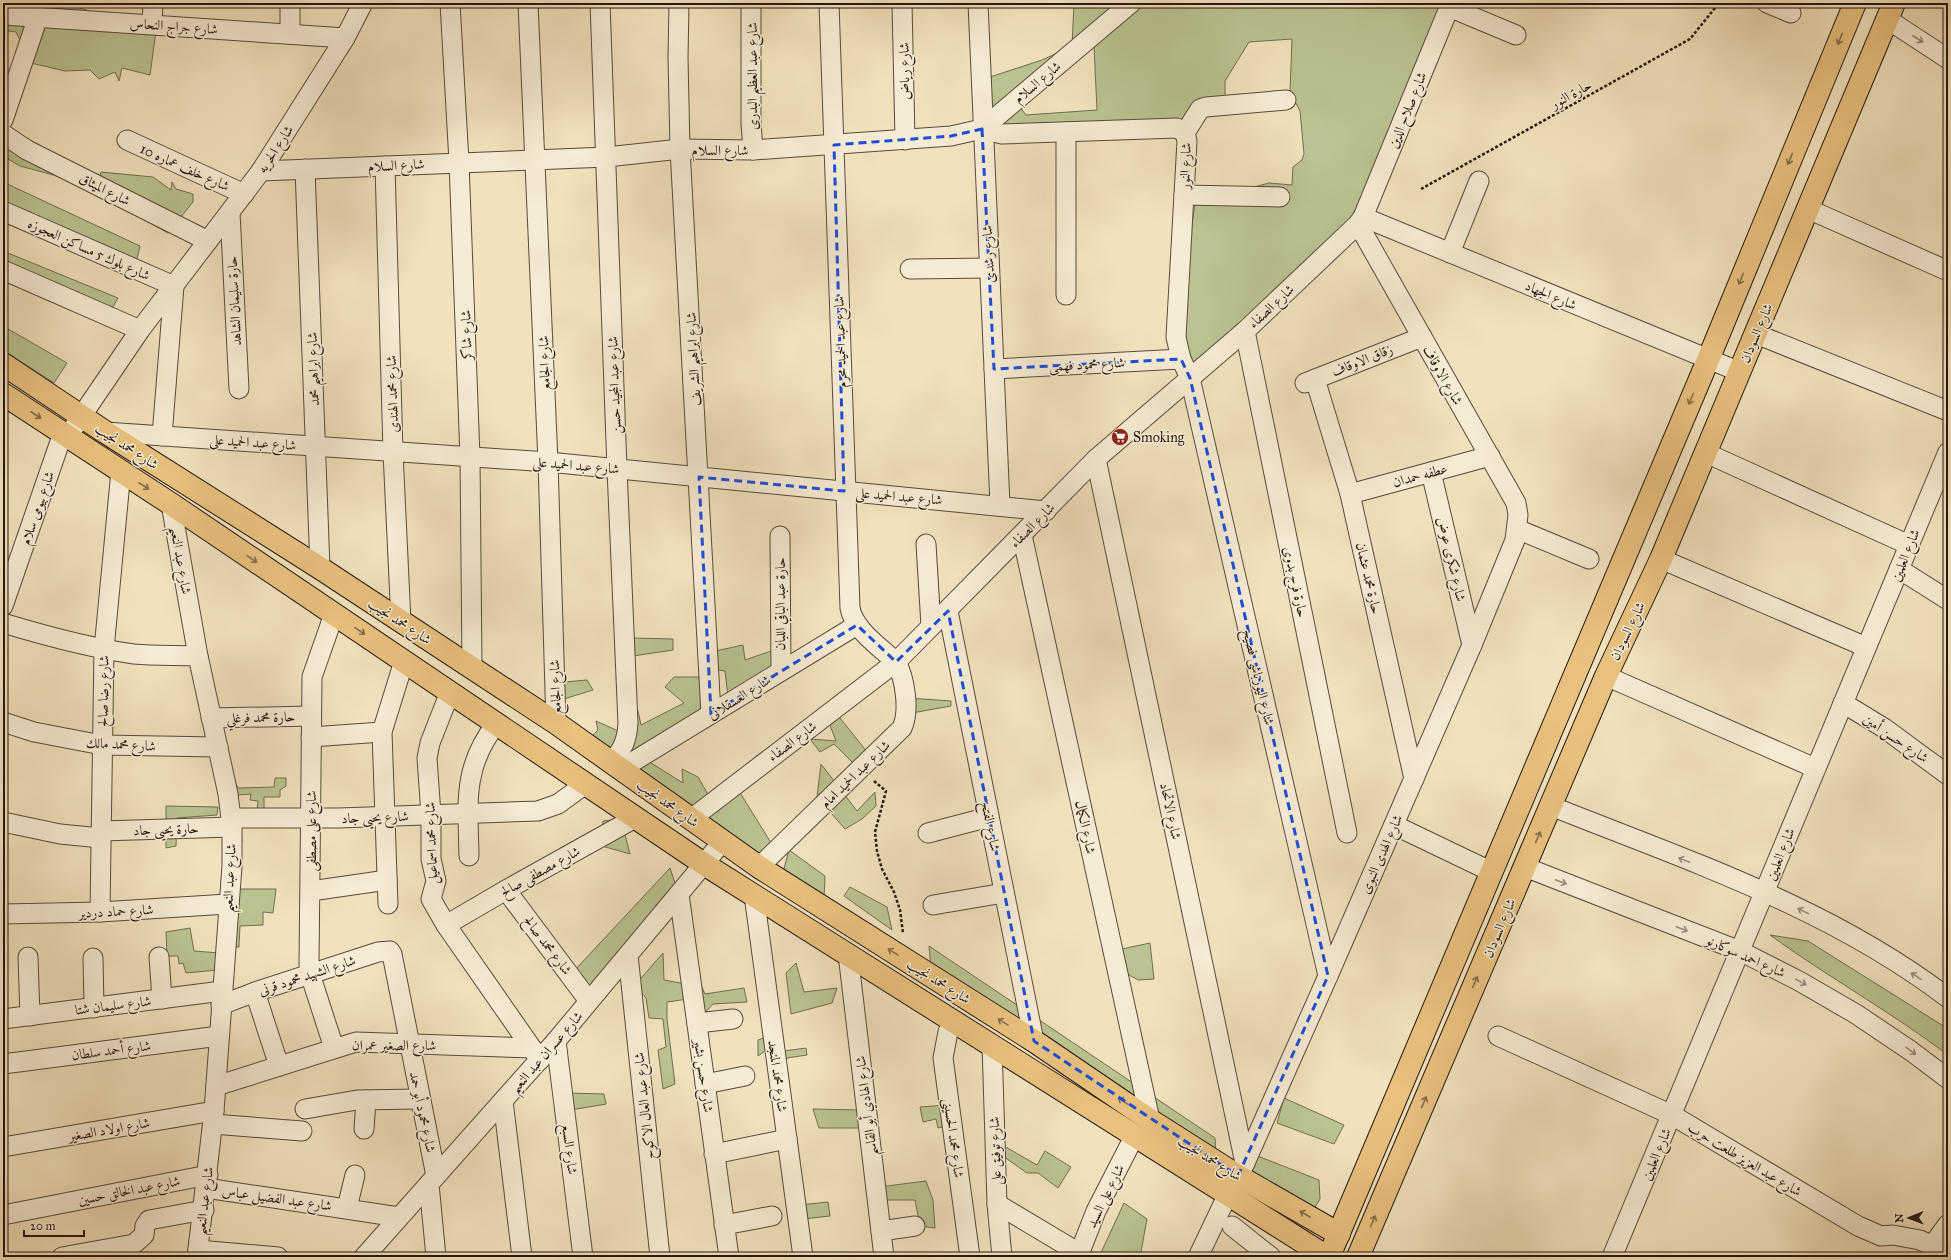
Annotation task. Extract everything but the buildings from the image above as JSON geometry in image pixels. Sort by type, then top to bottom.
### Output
[{"type":"main road","name":"شارع السودان","points":[[1328,1257],[1708,360],[1855,3]]},
{"type":"main road","name":"شارع السودان","points":[[1358,1257],[1606,676],[1661,559],[1890,11]]},
{"type":"main road","name":"شارع محمد نجيب","points":[[3,364],[105,432],[320,568],[472,667],[556,723],[759,867],[1034,1041],[1237,1178],[1338,1234]]},
{"type":"main road","name":"شارع محمد نجيب","points":[[3,394],[171,504],[450,692],[584,785],[704,864],[1134,1135],[1237,1178],[1269,1220],[1328,1257]]},
{"type":"main road","points":[[1524,795],[1551,806]]},
{"type":"street","points":[[152,24],[153,3]]},
{"type":"street","points":[[290,3],[290,34]]},
{"type":"street","name":"شارع الحريه","points":[[66,435],[81,416],[140,330],[261,171],[345,38],[363,3]]},
{"type":"street","name":"شارع شاكر","points":[[450,3],[459,162],[470,457],[472,667]]},
{"type":"street","name":"شارع الجامع","points":[[528,3],[536,159],[548,462],[556,723]]},
{"type":"street","name":"شارع عبد المجيد حسن","points":[[600,3],[628,723],[627,738],[616,766]]},
{"type":"street","name":"شارع ابراهيم الشريف","points":[[679,3],[678,58],[680,149],[711,714]]},
{"type":"street","name":"شارع عبد العظيم البدرى","points":[[751,3],[751,124],[753,150]]},
{"type":"street","name":"شارع عبد الحميد محرم","points":[[829,3],[844,491],[850,608],[852,618],[857,625],[896,662]]},
{"type":"street","name":"شارع رياض","points":[[902,3],[905,140]]},
{"type":"street","name":"شارع رشدى","points":[[978,3],[982,129],[1000,505]]},
{"type":"street","name":"شارع السلام","points":[[261,171],[607,156],[680,149],[753,150],[951,136],[982,129],[1131,3]]},
{"type":"street","points":[[1767,3],[1791,13]]},
{"type":"street","points":[[1450,5],[1516,35]]},
{"type":"street","name":"شارع صلاح الدين","points":[[1360,220],[1450,5]]},
{"type":"street","name":"شارع جراج النحاس","points":[[3,15],[38,17],[69,11],[152,24],[345,38]]},
{"type":"street","points":[[1890,11],[1948,59]]},
{"type":"street","points":[[3,120],[38,17]]},
{"type":"street","points":[[1185,133],[1200,109],[1206,107],[1286,100]]},
{"type":"street","name":"شارع النور","points":[[982,129],[1002,134],[1177,128],[1185,133],[1187,142],[1176,337],[1181,359],[1190,378]]},
{"type":"street","points":[[1066,132],[1066,295]]},
{"type":"street","name":"شارع الميثاق","points":[[3,134],[27,150],[208,241]]},
{"type":"street","name":"شارع خلف عماره 10","points":[[127,140],[244,194]]},
{"type":"street","name":"شارع محمد الهندى","points":[[385,166],[393,452],[401,622]]},
{"type":"street","name":"شارع ابراهيم محمد","points":[[305,169],[320,568]]},
{"type":"street","points":[[1450,253],[1480,181]]},
{"type":"street","points":[[1184,195],[1280,197]]},
{"type":"street","points":[[1808,209],[1948,271]]},
{"type":"street","name":"شارع بلوك 5 مساكن العجوزه","points":[[3,211],[174,286]]},
{"type":"street","name":"حارة سليمان الشاهد","points":[[230,213],[238,388]]},
{"type":"street","name":"شارع الجهاد","points":[[1360,220],[1450,253],[1740,372]]},
{"type":"street","name":"شارع الصفاء","points":[[691,819],[896,662],[948,611],[1096,459],[1245,331],[1360,220]]},
{"type":"street","name":"شارع الاوقاف","points":[[1360,220],[1422,337],[1516,503],[1517,529]]},
{"type":"street","points":[[910,269],[989,268]]},
{"type":"street","points":[[3,270],[140,330]]},
{"type":"street","points":[[162,436],[174,286]]},
{"type":"street","name":"حارة فرج بدوى","points":[[1245,331],[1347,833]]},
{"type":"street","points":[[1756,334],[1948,411]]},
{"type":"street","name":"زقاق الاوقاف","points":[[1309,382],[1422,337]]},
{"type":"street","name":"شارع محمود فهمى","points":[[994,369],[1181,359]]},
{"type":"street","name":"شارع اليوزباشى فصيح","points":[[1190,378],[1328,976]]},
{"type":"street","name":"حارة محمد عثمان","points":[[1309,382],[1350,494],[1414,779]]},
{"type":"street","name":"شارع عبد الحميد على","points":[[105,432],[548,462],[1000,505],[1046,511]]},
{"type":"street","name":"شارع بيومى سلام","points":[[3,606],[66,435]]},
{"type":"street","name":"شارع العلمين","points":[[1617,1255],[1672,1115],[1815,768],[1948,452]]},
{"type":"street","points":[[1706,453],[1909,545]]},
{"type":"street","name":"عطفه حمدان","points":[[1350,494],[1490,456]]},
{"type":"street","name":"شارع الاتحاد","points":[[1096,459],[1237,1178]]},
{"type":"street","name":"شارع رضا صالح","points":[[100,912],[104,649],[120,471]]},
{"type":"street","name":"شارع شكرى عوض","points":[[1432,472],[1472,645]]},
{"type":"street","name":"شارع عبد النعيم","points":[[171,504],[198,656],[228,794],[231,822],[232,866],[228,904],[214,1117],[198,1253]]},
{"type":"street","points":[[1517,529],[1589,559]]},
{"type":"street","name":"شارع الهدى النبوى","points":[[1198,1257],[1237,1178],[1328,976],[1472,645],[1515,540],[1517,529]]},
{"type":"street","name":"شارع الكمال","points":[[1022,535],[1150,1120]]},
{"type":"street","name":"حارة عبد الباقي اللبان","points":[[780,536],[781,671]]},
{"type":"street","points":[[926,544],[931,626]]},
{"type":"street","points":[[1661,559],[1866,647]]},
{"type":"street","points":[[1899,569],[1948,600]]},
{"type":"street","name":"شارع الفتح","points":[[948,611],[1034,1041]]},
{"type":"street","name":"شارع على مصطفى","points":[[334,614],[312,676],[310,974],[334,1048]]},
{"type":"street","points":[[3,623],[68,642],[104,649],[135,654],[198,656]]},
{"type":"street","name":"شارع العسقلانى","points":[[616,766],[711,714],[857,625]]},
{"type":"street","points":[[388,904],[382,732],[404,661]]},
{"type":"street","name":"شارع عبد الحميد امام","points":[[759,867],[902,728],[905,721],[906,712],[902,675],[896,662]]},
{"type":"street","points":[[1606,676],[1815,768]]},
{"type":"street","name":"شارع محمد اسماعيل","points":[[450,692],[430,743],[427,758],[431,815],[431,859],[436,881],[430,899],[446,925],[536,1054]]},
{"type":"street","name":"شارع حسن أمين","points":[[1843,703],[1884,728],[1948,775]]},
{"type":"street","name":"حارة محمد فرغلي","points":[[211,718],[311,716]]},
{"type":"street","name":"شارع محمد مالك","points":[[3,722],[41,734],[102,745],[218,747]]},
{"type":"street","points":[[469,856],[469,785],[474,762],[487,735],[496,724]]},
{"type":"street","points":[[311,737],[382,732]]},
{"type":"street","name":"شارع يحيى جاد","points":[[231,822],[538,811],[558,804],[584,785]]},
{"type":"street","points":[[1551,806],[1764,892],[1827,922],[1887,957],[1948,998]]},
{"type":"street","points":[[928,833],[989,817]]},
{"type":"street","name":"شارع مصطفى صالح","points":[[446,925],[635,818]]},
{"type":"street","name":"حارة يحيى جاد","points":[[3,822],[60,834],[101,835],[231,822]]},
{"type":"street","points":[[1394,825],[1492,872]]},
{"type":"street","name":"شارع عسران عبد النعيم","points":[[364,1257],[503,1101],[536,1054],[556,1041],[722,841]]},
{"type":"street","name":"شارع احمد سوكارنو","points":[[1525,867],[1740,951],[1799,981],[1856,1014],[1911,1051],[1948,1079]]},
{"type":"street","points":[[311,891],[387,880]]},
{"type":"street","name":"شارع محمد صالح","points":[[506,890],[589,1001]]},
{"type":"street","points":[[933,905],[1004,893]]},
{"type":"street","name":"شارع حسن بشير","points":[[679,894],[728,1257]]},
{"type":"street","name":"شارع محمد المنجد","points":[[754,895],[803,1257]]},
{"type":"street","name":"شارع حماد دردير","points":[[3,914],[100,912],[228,904]]},
{"type":"street","name":"شارع الشهيد محمود قرنى","points":[[222,998],[255,992],[378,952],[390,951],[392,954]]},
{"type":"street","name":"شارع محمود أبو حمد","points":[[392,954],[420,1099],[432,1180],[436,1257]]},
{"type":"street","name":"شارع الهادي أبو القاسم","points":[[848,954],[884,1257]]},
{"type":"street","name":"شارع عبد العال الاكوح","points":[[628,955],[660,1257]]},
{"type":"street","points":[[28,957],[30,1016]]},
{"type":"street","points":[[159,957],[162,999]]},
{"type":"street","points":[[93,958],[94,1008]]},
{"type":"street","points":[[255,992],[279,1066]]},
{"type":"street","name":"شارع سليمان شتا","points":[[3,1019],[162,999],[222,998]]},
{"type":"street","points":[[697,1023],[733,1019]]},
{"type":"street","name":"شارع محمد الحسينى","points":[[953,1021],[948,1032],[943,1058],[970,1257]]},
{"type":"street","name":"شارع أحمد سلطان","points":[[3,1064],[219,1036]]},
{"type":"street","name":"شارع عبد العزيز طلعت حرب","points":[[1498,1036],[1672,1115],[1858,1226],[1881,1236],[1906,1236],[1932,1246],[1948,1257]]},
{"type":"street","name":"شارع السبع","points":[[556,1041],[583,1257]]},
{"type":"street","name":"شارع الصغير عمران","points":[[216,1086],[356,1042],[409,1044],[536,1054]]},
{"type":"street","name":"شارع توفيق على","points":[[992,1045],[997,1204],[1002,1257]]},
{"type":"street","points":[[705,1084],[746,1076]]},
{"type":"street","points":[[305,1109],[366,1100],[420,1099]]},
{"type":"street","points":[[364,1129],[366,1100]]},
{"type":"street","points":[[503,1101],[522,1257]]},
{"type":"street","name":"شارع اولاد الصغير","points":[[3,1147],[214,1117],[302,1131]]},
{"type":"street","name":"شارع على السيد","points":[[1078,1255],[1096,1211],[1134,1135]]},
{"type":"street","points":[[714,1154],[787,1140]]},
{"type":"street","name":"شارع عبد الفضيل عباس","points":[[347,1208],[355,1175]]},
{"type":"street","name":"شارع عبد الفضيل عباس","points":[[207,1181],[400,1217]]},
{"type":"street","name":"شارع عبد الخالق حسين","points":[[3,1215],[207,1181]]},
{"type":"street","points":[[997,1204],[1078,1255]]},
{"type":"street","points":[[62,1257],[134,1244],[144,1235],[145,1226],[149,1220],[204,1210]]},
{"type":"street","points":[[724,1225],[772,1216]]},
{"type":"street","points":[[1254,1243],[1269,1220]]},
{"type":"street","points":[[1932,1246],[1948,1224]]},
{"type":"street","points":[[881,1230],[915,1226]]},
{"type":"street","points":[[1232,1226],[1271,1257]]},
{"type":"street","points":[[198,1253],[278,1257]]},
{"type":"path","name":"حارة النور","points":[[1421,189],[1690,39],[1719,3]]},
{"type":"path","points":[[859,771],[886,791],[875,832],[877,851],[882,869],[894,892],[900,910],[907,961]]},
{"type":"highlighted area","points":[[982,129],[994,369],[1181,359],[1190,378],[1328,976],[1238,1176],[1034,1041],[948,611],[896,662],[857,625],[711,714],[699,477],[844,491],[834,145],[951,136]]},
{"type":"green space","points":[[3,3],[75,3],[80,8],[156,31],[150,75],[122,68],[119,81],[115,72],[99,79],[90,70],[65,71],[31,63],[16,32],[3,30]]},
{"type":"green space","points":[[1074,3],[1126,3],[987,119],[987,78],[1042,60],[1072,46]]},
{"type":"green space","points":[[1138,3],[1451,3],[1363,217],[1192,371],[1176,337],[1195,203],[1269,183],[1292,185],[1293,167],[1302,160],[1304,154],[1300,111],[1290,92],[1292,39],[1249,42],[1225,81],[1225,105],[1191,126],[993,132],[1019,106],[1026,115],[1097,110],[1094,46]]},
{"type":"green space","points":[[13,141],[68,179],[20,166],[3,156],[3,147]]},
{"type":"green space","points":[[101,172],[153,177],[171,190],[172,182],[176,189],[193,194],[193,202],[168,233],[89,189],[99,179]]},
{"type":"green space","points":[[3,182],[140,246],[136,263],[3,206]]},
{"type":"green space","points":[[3,251],[118,298],[110,312],[3,269]]},
{"type":"green space","points":[[3,326],[67,363],[54,383],[3,350]]},
{"type":"green space","points":[[632,638],[673,639],[673,650],[633,656]]},
{"type":"green space","points":[[743,645],[745,660],[774,650],[774,669],[728,696],[725,671],[712,669],[711,652]]},
{"type":"green space","points":[[674,677],[704,677],[706,711],[622,763],[589,739],[598,730],[596,721],[625,734],[632,709],[638,711],[641,725],[684,703],[665,687]]},
{"type":"green space","points":[[587,680],[593,690],[564,699],[564,682]]},
{"type":"green space","points":[[909,698],[951,701],[951,706],[912,713]]},
{"type":"green space","points":[[836,713],[868,753],[856,766],[834,744],[820,752],[810,739],[836,741],[828,720]]},
{"type":"green space","points":[[648,761],[683,783],[682,769],[698,777],[710,798],[692,813],[632,769]]},
{"type":"green space","points":[[821,764],[857,811],[875,792],[876,806],[862,819],[845,829],[817,797]]},
{"type":"green space","points":[[232,775],[238,788],[274,787],[275,778],[286,778],[286,786],[280,790],[280,797],[264,797],[264,810],[257,810],[258,801],[250,800],[251,794],[238,795],[242,842],[229,844]]},
{"type":"green space","points":[[739,791],[773,846],[758,859],[700,818]]},
{"type":"green space","points":[[166,806],[218,807],[217,815],[177,818],[176,846],[166,848]]},
{"type":"green space","points":[[621,819],[630,854],[602,846],[570,860],[559,849],[590,832],[602,836],[603,821]]},
{"type":"green space","points":[[789,850],[825,876],[824,899],[782,876]]},
{"type":"green space","points":[[670,868],[677,889],[591,992],[574,971]]},
{"type":"green space","points":[[850,887],[887,907],[892,930],[844,896]]},
{"type":"green space","points":[[239,889],[276,889],[273,913],[263,912],[263,925],[240,926],[239,947],[225,947]]},
{"type":"green space","points":[[190,928],[194,951],[220,953],[218,970],[186,973],[183,963],[179,964],[178,956],[167,956],[166,932]]},
{"type":"green space","points":[[1770,935],[1808,941],[1948,1029],[1948,1055],[1904,1024]]},
{"type":"green space","points":[[1150,943],[1154,979],[1138,980],[1122,971],[1117,950]]},
{"type":"green space","points":[[929,946],[1215,1138],[1216,1159],[931,969]]},
{"type":"green space","points":[[663,953],[664,980],[686,984],[688,999],[667,1002],[667,1019],[675,1084],[663,1089],[658,1050],[666,1047],[663,1019],[649,1018],[646,998],[635,985]]},
{"type":"green space","points":[[796,963],[804,992],[837,988],[832,1003],[791,1014],[786,973]]},
{"type":"green space","points":[[699,981],[705,994],[744,988],[747,1002],[713,1004],[701,1017]]},
{"type":"green space","points":[[769,1036],[784,1051],[806,1048],[807,1055],[787,1058],[783,1069],[769,1048],[758,1056],[758,1040]]},
{"type":"green space","points":[[566,1093],[604,1094],[606,1104],[571,1110]]},
{"type":"green space","points":[[1284,1098],[1344,1125],[1334,1144],[1277,1123]]},
{"type":"green space","points":[[946,1105],[947,1126],[938,1128],[936,1119],[923,1122],[920,1107]]},
{"type":"green space","points":[[813,1109],[859,1110],[860,1128],[819,1128]]},
{"type":"green space","points":[[1002,1145],[1037,1165],[1045,1151],[1071,1167],[1058,1188],[1038,1173],[1027,1173],[1000,1154]]},
{"type":"green space","points":[[1255,1155],[1319,1180],[1320,1199],[1312,1212],[1244,1173]]},
{"type":"green space","points":[[926,1181],[933,1200],[935,1228],[920,1226],[915,1200],[881,1200],[879,1187]]},
{"type":"green space","points":[[828,1202],[830,1216],[803,1219],[800,1205]]},
{"type":"green space","points":[[1124,1203],[1147,1219],[1140,1257],[1099,1257]]},
{"type":"place","name":"Smoking","points":[[1120,437]]}]
